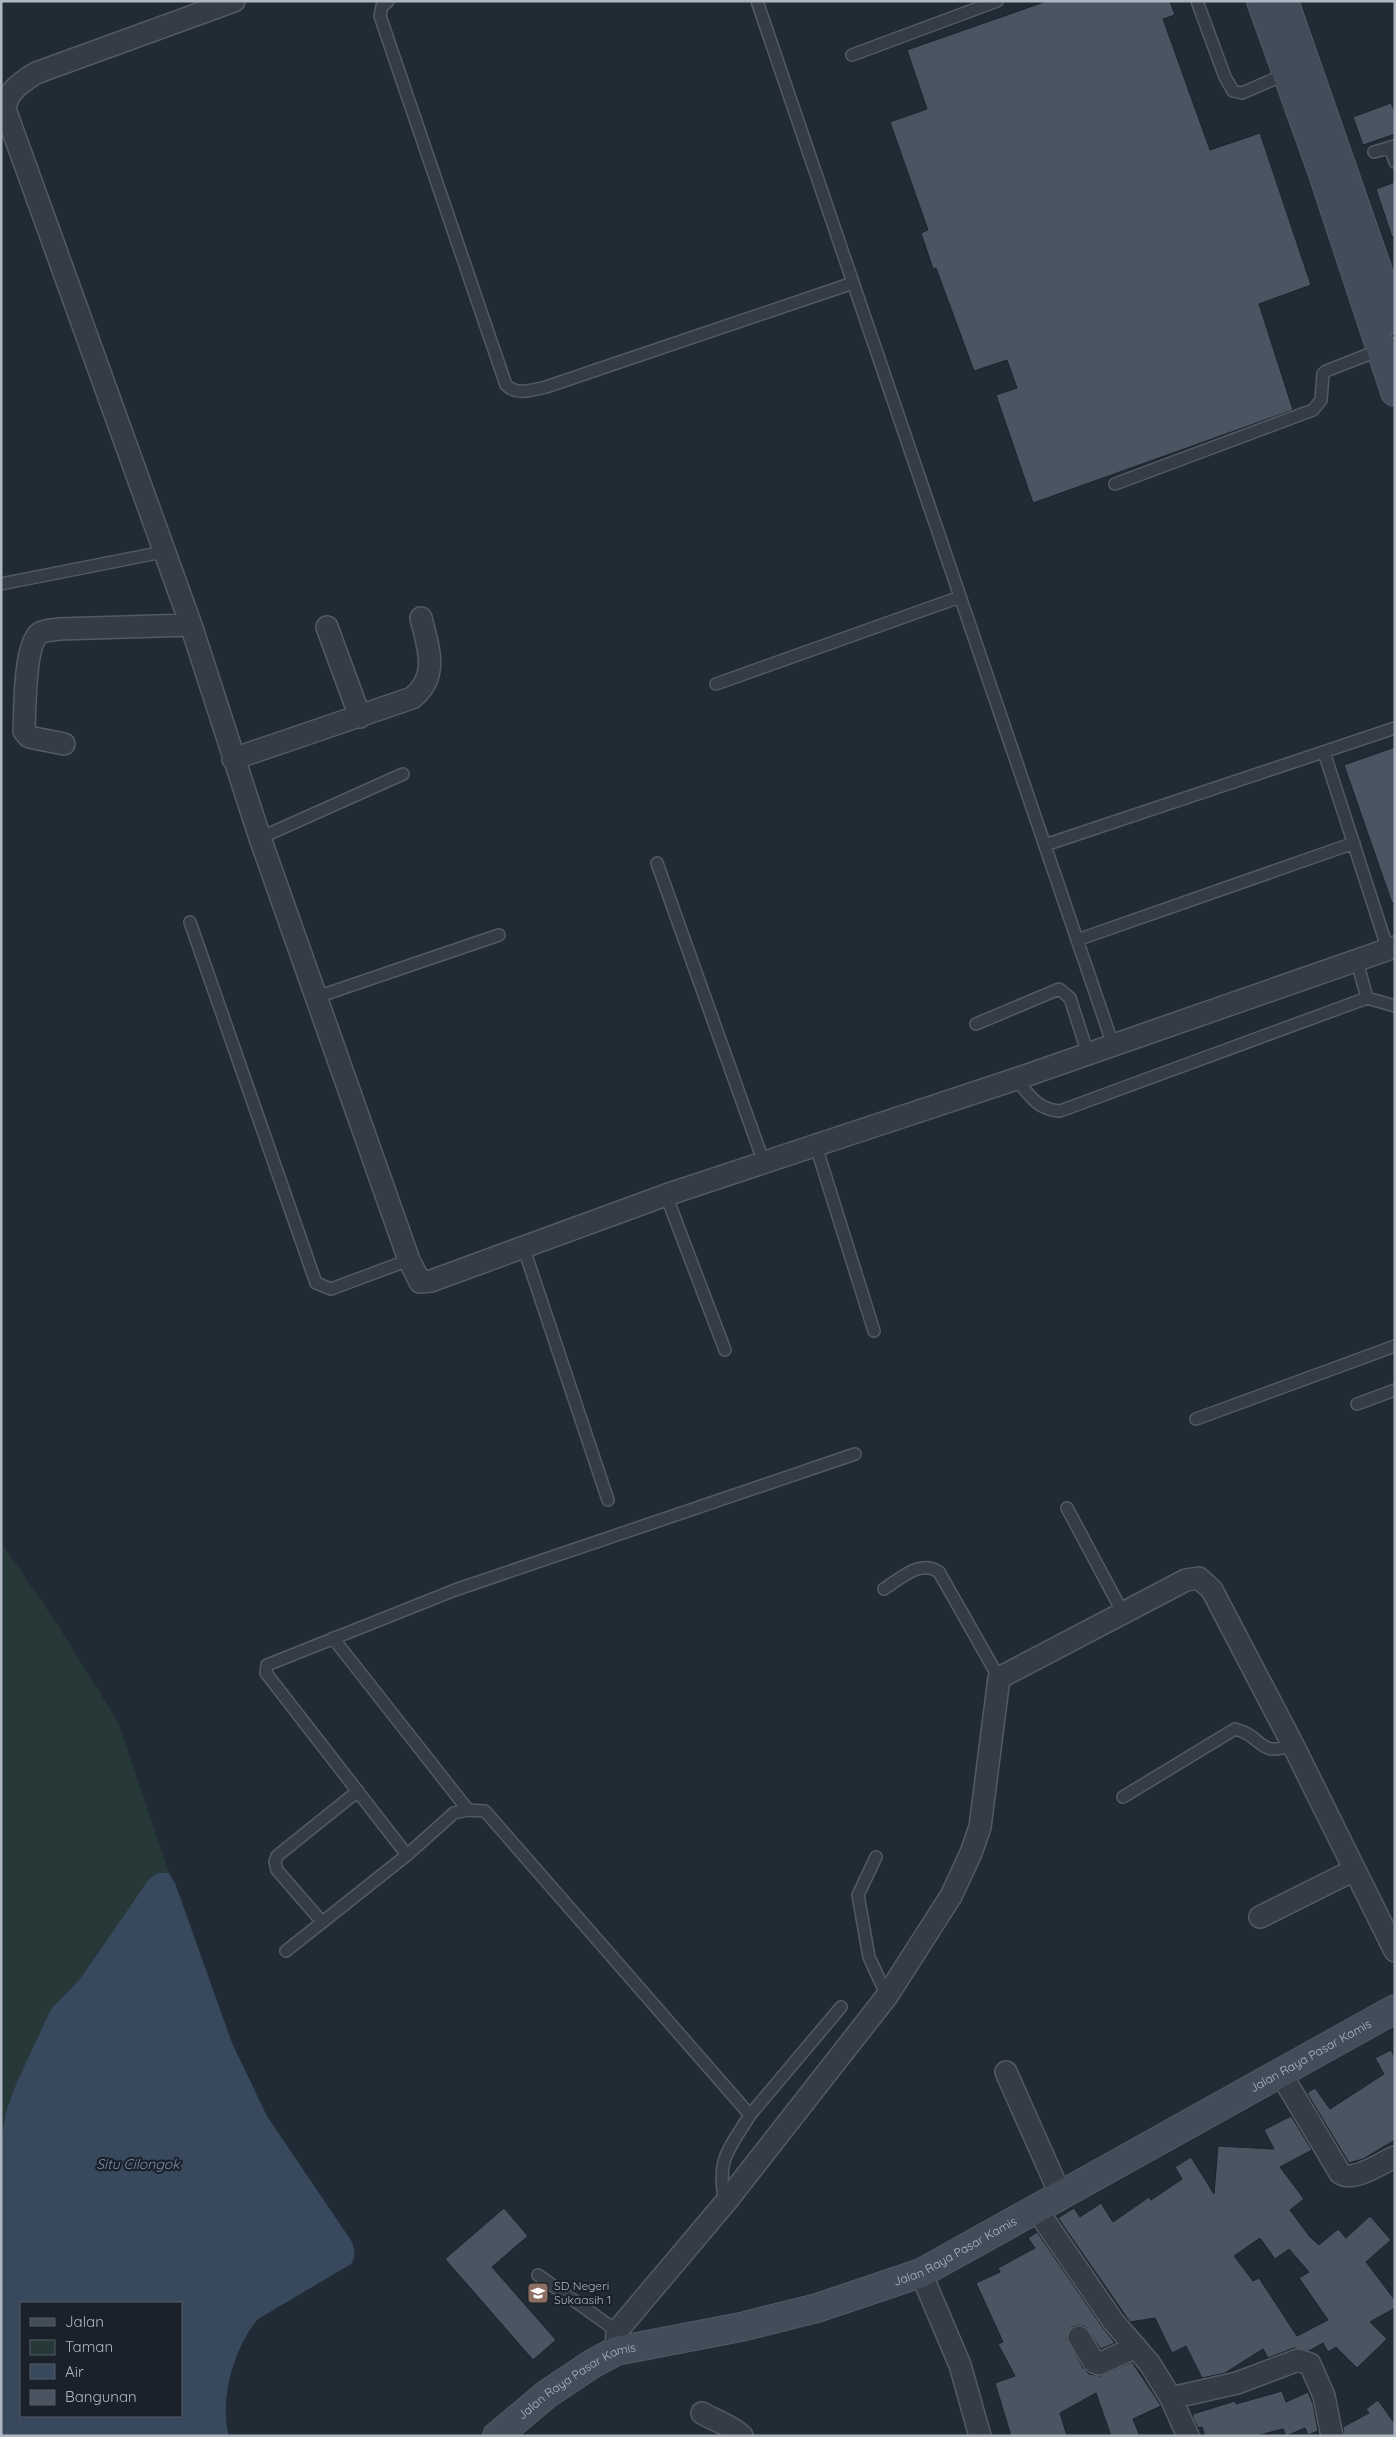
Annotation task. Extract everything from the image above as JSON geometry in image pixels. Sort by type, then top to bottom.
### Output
[{"type":"main road","points":[[1261,1],[1286,74],[1332,168],[1395,320]]},
{"type":"main road","points":[[1284,1],[1332,168],[1388,347],[1395,392]]},
{"type":"main road","name":"Jalan Raya Pasar Kamis","points":[[497,2436],[547,2394],[592,2364],[617,2341],[742,2328],[817,2308],[921,2273],[1395,2010]]},
{"type":"street","points":[[228,2],[36,73],[16,86],[3,110],[191,625],[232,759],[417,1279],[425,1282],[666,1195],[1016,1079],[1391,949]]},
{"type":"street","points":[[232,759],[412,698],[423,689],[428,680],[430,656],[421,618]]},
{"type":"street","points":[[64,744],[28,737],[24,731],[30,654],[33,641],[41,632],[59,629],[191,625]]},
{"type":"street","points":[[327,627],[360,717]]},
{"type":"street","points":[[617,2341],[887,1996],[951,1896],[980,1827],[999,1678],[1186,1580],[1199,1578],[1212,1590],[1293,1744],[1395,1951]]},
{"type":"street","points":[[1260,1917],[1354,1870]]},
{"type":"street","points":[[1006,2072],[1061,2196]]},
{"type":"street","points":[[1281,2074],[1340,2173],[1345,2176],[1353,2176],[1395,2157]]},
{"type":"street","points":[[1037,2210],[1113,2321],[1150,2364],[1171,2398],[1188,2436]]},
{"type":"street","points":[[921,2273],[960,2365],[980,2436]]},
{"type":"street","points":[[1080,2337],[1094,2362],[1099,2364],[1136,2347]]},
{"type":"street","points":[[1171,2398],[1237,2383],[1298,2360],[1310,2364],[1324,2396],[1332,2436]]},
{"type":"street","points":[[702,2413],[718,2423],[734,2429],[742,2436]]},
{"type":"lane","points":[[388,1],[382,6],[380,16],[506,385],[512,391],[521,392],[546,387],[853,283]]},
{"type":"lane","points":[[757,1],[1113,1046]]},
{"type":"lane","points":[[852,55],[997,1]]},
{"type":"lane","points":[[1197,1],[1225,77],[1233,91],[1242,93],[1286,74]]},
{"type":"lane","points":[[1374,152],[1392,146],[1395,162]]},
{"type":"lane","points":[[1115,484],[1313,410],[1321,400],[1323,374],[1326,371],[1388,347]]},
{"type":"lane","points":[[1,584],[163,552]]},
{"type":"lane","points":[[716,684],[960,597]]},
{"type":"lane","points":[[1045,845],[1395,728]]},
{"type":"lane","points":[[1324,752],[1391,949]]},
{"type":"lane","points":[[260,838],[403,774]]},
{"type":"lane","points":[[1077,940],[1354,843]]},
{"type":"lane","points":[[657,863],[764,1163]]},
{"type":"lane","points":[[190,922],[316,1283],[331,1289],[409,1260]]},
{"type":"lane","points":[[317,997],[499,935]]},
{"type":"lane","points":[[1357,961],[1367,998]]},
{"type":"lane","points":[[976,1024],[1059,989],[1070,998],[1088,1054]]},
{"type":"lane","points":[[1016,1079],[1030,1097],[1047,1110],[1060,1111],[1367,998],[1395,1006]]},
{"type":"lane","points":[[816,1146],[874,1331]]},
{"type":"lane","points":[[666,1195],[725,1350]]},
{"type":"lane","points":[[523,1246],[608,1500]]},
{"type":"lane","points":[[1196,1419],[1395,1346]]},
{"type":"lane","points":[[1357,1404],[1395,1390]]},
{"type":"lane","points":[[407,1855],[266,1673],[266,1669],[272,1661],[454,1590],[855,1454]]},
{"type":"lane","points":[[1067,1508],[1123,1613]]},
{"type":"lane","points":[[884,1589],[918,1568],[927,1566],[939,1572],[999,1678]]},
{"type":"lane","points":[[333,1638],[468,1810]]},
{"type":"lane","points":[[1123,1797],[1235,1729],[1247,1732],[1262,1747],[1274,1750],[1293,1744]]},
{"type":"lane","points":[[322,1922],[277,1870],[275,1862],[277,1856],[358,1792]]},
{"type":"lane","points":[[286,1951],[407,1855],[454,1813],[468,1810],[485,1811],[750,2115]]},
{"type":"lane","points":[[876,1857],[858,1895],[869,1957],[887,1996]]},
{"type":"lane","points":[[725,2203],[721,2181],[722,2167],[727,2152],[750,2115],[841,2007]]},
{"type":"lane","points":[[538,2275],[617,2341]]},
{"type":"green space","points":[[1,1542],[57,1624],[118,1722],[169,1873],[158,1873],[149,1879],[80,1979],[51,2009],[1,2144]]},
{"type":"water","name":"Situ Cilongok","points":[[158,1873],[169,1873],[175,1883],[232,2043],[267,2116],[352,2242],[354,2258],[351,2264],[258,2319],[249,2331],[236,2359],[227,2390],[226,2421],[229,2436],[1,2436],[1,2144],[6,2112],[17,2082],[51,2009],[80,1979],[149,1879]]},
{"type":"building","points":[[1047,1],[1170,1],[1175,15],[1163,19],[1210,150],[1260,133],[1311,285],[1259,304],[1293,410],[1033,503],[996,395],[1017,388],[1007,360],[974,371],[936,268],[933,269],[921,233],[928,230],[890,122],[927,109],[907,50]]},
{"type":"building","points":[[1391,103],[1395,112],[1395,134],[1363,145],[1353,117]]},
{"type":"building","points":[[1395,182],[1395,236],[1392,237],[1376,189]]},
{"type":"building","points":[[1395,747],[1395,902],[1392,903],[1344,765]]},
{"type":"building","points":[[1391,2050],[1395,2058],[1395,2140],[1363,2159],[1349,2163],[1307,2093],[1315,2088],[1330,2109],[1384,2074],[1375,2058]]},
{"type":"building","points":[[1291,2116],[1312,2150],[1280,2167],[1304,2199],[1290,2210],[1310,2237],[1319,2245],[1338,2229],[1346,2238],[1370,2216],[1391,2240],[1366,2262],[1395,2300],[1395,2308],[1370,2322],[1387,2339],[1357,2368],[1336,2347],[1328,2352],[1323,2343],[1309,2351],[1294,2348],[1268,2358],[1263,2349],[1225,2373],[1202,2378],[1186,2346],[1172,2353],[1155,2318],[1130,2322],[1058,2218],[1074,2208],[1080,2217],[1101,2203],[1113,2222],[1149,2197],[1151,2200],[1182,2179],[1175,2167],[1191,2157],[1214,2194],[1218,2146],[1274,2149],[1264,2130]],"holes":[[[1260,2238],[1275,2259],[1289,2249],[1309,2272],[1299,2278],[1328,2320],[1297,2336],[1259,2278],[1253,2281],[1234,2256]]]},
{"type":"building","points":[[504,2208],[528,2236],[492,2267],[556,2340],[533,2360],[445,2259]]},
{"type":"building","points":[[1037,2232],[1115,2343],[1101,2349],[1085,2326],[1078,2325],[1072,2327],[1067,2338],[1083,2368],[1089,2374],[1100,2376],[1132,2362],[1160,2404],[1161,2406],[1133,2419],[1140,2436],[1111,2436],[1096,2393],[1060,2413],[1067,2436],[1011,2436],[995,2383],[1015,2376],[998,2344],[1003,2342],[976,2283],[1000,2272],[998,2268],[1035,2248],[1028,2238]]},
{"type":"building","points":[[1282,2391],[1286,2402],[1308,2392],[1313,2404],[1318,2431],[1308,2435],[1305,2428],[1286,2436],[1283,2429],[1256,2436],[1205,2436],[1202,2427],[1198,2428],[1193,2418],[1193,2414],[1235,2401],[1236,2404]]},
{"type":"building","points":[[1378,2400],[1395,2424],[1395,2436],[1344,2436],[1343,2427],[1369,2413],[1366,2409]]},
{"type":"place","name":"SD Negeri Sukaasih 1","points":[[538,2293]]}]
